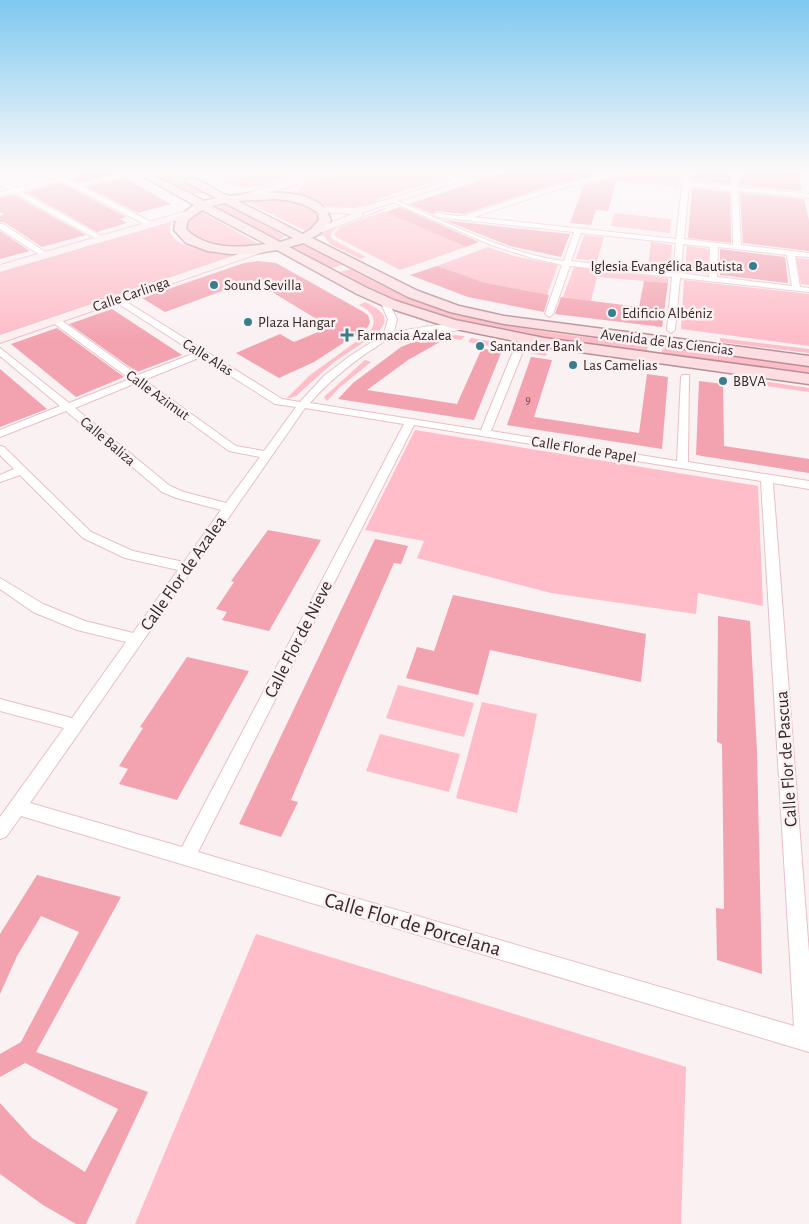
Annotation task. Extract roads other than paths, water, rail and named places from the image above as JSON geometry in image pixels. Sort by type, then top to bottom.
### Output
[{"type":"main road","points":[[180,226],[182,233],[190,240],[219,248],[262,249],[302,238],[318,230],[321,226]]},
{"type":"main road","name":"Avenida de las Ciencias","points":[[242,226],[385,303],[462,328],[518,339],[804,379]]},
{"type":"main road","name":"Avenida de las Ciencias","points":[[279,226],[391,284],[456,309],[544,326],[809,361]]},
{"type":"street","points":[[0,226],[46,255]]},
{"type":"street","points":[[76,226],[100,240]]},
{"type":"street","points":[[0,269],[144,226]]},
{"type":"street","points":[[318,230],[328,226]]},
{"type":"street","points":[[453,226],[509,250],[528,256],[567,263],[809,290]]},
{"type":"street","points":[[542,226],[809,254]]},
{"type":"street","points":[[671,330],[682,226]]},
{"type":"street","points":[[737,226],[738,247]]},
{"type":"street","points":[[548,314],[578,230]]},
{"type":"street","points":[[713,279],[714,244]]},
{"type":"street","name":"Calle Carlinga","points":[[0,339],[262,249]]},
{"type":"street","points":[[791,253],[796,288]]},
{"type":"street","name":"Calle Alas","points":[[117,299],[279,402],[303,404]]},
{"type":"street","points":[[385,303],[393,314],[393,328],[387,336]]},
{"type":"street","name":"Calle Azimut","points":[[55,320],[233,449],[267,455]]},
{"type":"street","points":[[387,336],[422,330],[462,328]]},
{"type":"street","name":"Calle Flor de Azalea","points":[[0,831],[303,404],[327,378],[387,336]]},
{"type":"street","name":"Calle Baliza","points":[[0,351],[166,489],[180,495],[229,508]]},
{"type":"street","points":[[0,434],[202,353]]},
{"type":"street","points":[[486,433],[517,354]]},
{"type":"street","points":[[682,464],[686,377]]},
{"type":"street","name":"Calle Flor de Papel","points":[[303,404],[809,485]]},
{"type":"street","name":"Calle Flor de Nieve","points":[[186,857],[410,421]]},
{"type":"street","points":[[0,448],[87,535],[130,555],[187,567]]},
{"type":"street","points":[[0,479],[22,470]]},
{"type":"street","name":"Calle Flor de Pascua","points":[[767,478],[807,1040]]},
{"type":"street","points":[[0,583],[38,608],[82,626],[136,639]]},
{"type":"street","points":[[0,705],[75,725]]},
{"type":"street","name":"Calle Flor de Porcelana","points":[[17,807],[807,1040]]},
{"type":"place","name":"Iglesia Evangélica Bautista","points":[[753,266]]},
{"type":"place","name":"Sound Sevilla","points":[[214,285]]},
{"type":"place","name":"Edificio Albéniz","points":[[612,313]]},
{"type":"place","name":"Plaza Hangar","points":[[248,322]]},
{"type":"place","name":"Farmacia Azalea","points":[[347,335]]},
{"type":"place","name":"Santander Bank","points":[[480,346]]},
{"type":"place","name":"Las Camelias","points":[[573,365]]},
{"type":"place","name":"BBVA","points":[[723,381]]}]
